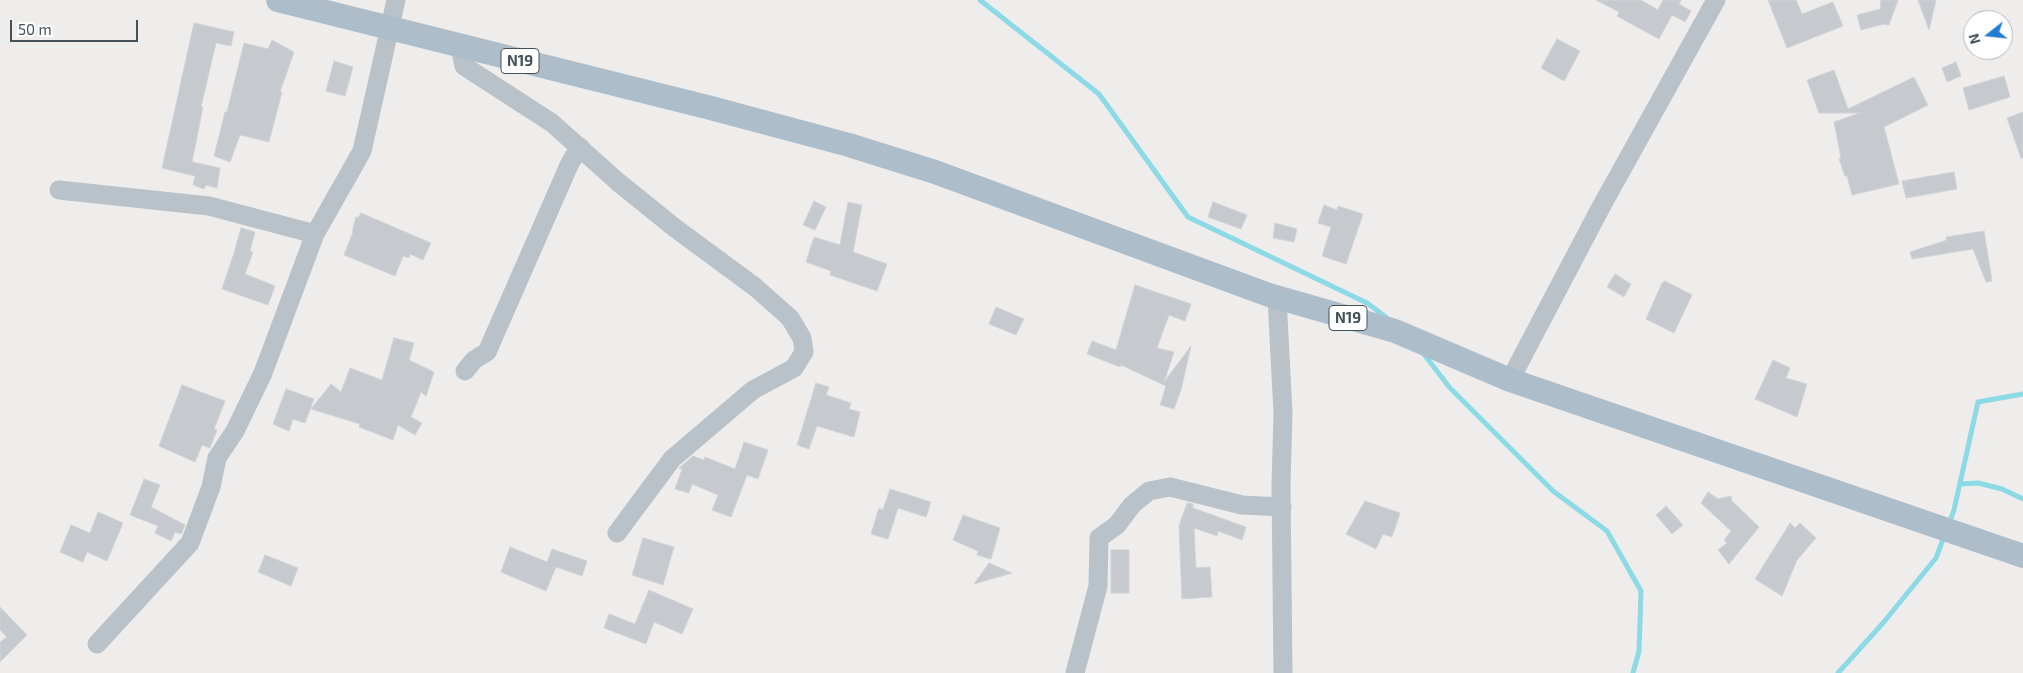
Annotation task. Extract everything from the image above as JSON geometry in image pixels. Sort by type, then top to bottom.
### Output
[{"type":"main road","name":"N19","points":[[278,0],[707,107],[849,145],[994,193],[1277,298],[1395,332],[1510,380],[2023,556]]},
{"type":"street","points":[[97,644],[190,543],[211,487],[217,458],[235,431],[263,373],[315,234],[362,151],[396,0]]},
{"type":"street","points":[[1510,380],[1601,207],[1716,0]]},
{"type":"street","points":[[460,46],[464,66],[552,123],[675,228],[755,287],[790,318],[802,338],[804,352],[794,368],[753,390],[672,460],[617,533]]},
{"type":"street","points":[[465,371],[474,360],[487,352],[570,163],[580,148]]},
{"type":"street","points":[[59,190],[209,206],[315,234]]},
{"type":"street","points":[[1277,298],[1283,413],[1283,673]]},
{"type":"street","points":[[1075,673],[1098,586],[1099,538],[1117,526],[1132,505],[1150,491],[1170,487],[1242,505],[1282,507]]},
{"type":"building","points":[[1596,0],[1641,0],[1658,10],[1663,0],[1681,0],[1679,4],[1691,11],[1685,22],[1672,15],[1659,39],[1617,16],[1619,12]]},
{"type":"building","points":[[1768,0],[1796,0],[1802,14],[1833,2],[1843,26],[1787,48]]},
{"type":"building","points":[[1881,0],[1898,0],[1889,25],[1884,24],[1861,30],[1857,15],[1880,9]]},
{"type":"building","points":[[1918,0],[1936,0],[1929,30]]},
{"type":"building","points":[[194,23],[234,32],[231,46],[216,43],[201,107],[203,107],[192,162],[220,168],[217,188],[206,185],[204,189],[193,185],[195,176],[162,168]]},
{"type":"building","points":[[1557,39],[1580,51],[1564,81],[1541,68]]},
{"type":"building","points":[[272,40],[294,52],[280,92],[282,92],[269,142],[240,135],[230,162],[214,156],[244,43],[268,49]]},
{"type":"building","points":[[334,61],[353,67],[345,96],[326,91]]},
{"type":"building","points":[[1956,62],[1961,76],[1947,82],[1942,68]]},
{"type":"building","points":[[1834,70],[1848,109],[1914,77],[1928,105],[1884,127],[1899,184],[1852,195],[1847,176],[1845,176],[1839,159],[1841,158],[1834,122],[1860,113],[1819,113],[1807,80]]},
{"type":"building","points":[[2004,76],[2010,97],[1969,110],[1963,88]]},
{"type":"building","points":[[2023,112],[2023,158],[2021,158],[2007,118]]},
{"type":"building","points":[[1954,172],[1957,189],[1906,198],[1902,181]]},
{"type":"building","points":[[814,201],[826,207],[815,230],[803,225]]},
{"type":"building","points":[[848,202],[862,205],[853,252],[887,264],[877,291],[830,275],[831,271],[806,262],[814,237],[840,245]]},
{"type":"building","points":[[1213,202],[1247,215],[1241,229],[1208,217]]},
{"type":"building","points":[[1324,205],[1337,210],[1338,206],[1363,214],[1346,264],[1322,256],[1331,227],[1318,223]]},
{"type":"building","points":[[361,213],[431,243],[423,260],[410,254],[409,258],[403,256],[395,276],[344,255],[353,232],[356,217],[358,218]]},
{"type":"building","points":[[1275,223],[1297,229],[1294,242],[1273,238]]},
{"type":"building","points":[[241,228],[255,232],[250,251],[253,252],[245,274],[275,286],[268,305],[222,289]]},
{"type":"building","points":[[1984,231],[1992,281],[1986,282],[1973,249],[1912,259],[1910,252],[1947,240],[1946,237]]},
{"type":"building","points":[[1615,274],[1631,284],[1624,297],[1607,287]]},
{"type":"building","points":[[1665,281],[1692,295],[1674,333],[1646,319],[1662,283]]},
{"type":"building","points":[[1135,285],[1191,304],[1185,321],[1169,315],[1157,348],[1174,352],[1164,382],[1191,346],[1181,390],[1174,409],[1160,405],[1166,386],[1121,365],[1120,367],[1087,354],[1092,341],[1116,350]]},
{"type":"building","points":[[996,307],[1024,319],[1016,335],[989,324]]},
{"type":"building","points":[[394,338],[414,343],[409,360],[434,372],[426,396],[421,392],[411,417],[422,423],[415,435],[398,425],[393,440],[359,427],[360,424],[311,409],[331,384],[341,392],[350,368],[382,380]]},
{"type":"building","points":[[1773,360],[1790,368],[1786,378],[1807,384],[1797,417],[1755,399]]},
{"type":"building","points":[[816,383],[829,387],[826,395],[851,403],[849,409],[860,412],[854,437],[817,426],[809,449],[797,445]]},
{"type":"building","points":[[182,385],[225,401],[214,429],[217,430],[210,448],[202,445],[195,462],[159,446]]},
{"type":"building","points":[[286,389],[314,399],[305,423],[293,419],[289,431],[273,424]]},
{"type":"building","points":[[744,442],[768,450],[758,479],[747,475],[731,517],[712,510],[718,495],[692,484],[689,493],[675,489],[682,469],[679,468],[693,456],[704,460],[705,457],[735,469]]},
{"type":"building","points":[[144,479],[160,485],[151,507],[185,525],[181,534],[175,532],[171,541],[155,533],[158,526],[130,515]]},
{"type":"building","points":[[890,489],[931,502],[926,517],[898,508],[888,539],[871,534],[879,508],[883,510]]},
{"type":"building","points":[[1708,492],[1718,499],[1731,496],[1732,501],[1759,527],[1729,564],[1718,550],[1727,543],[1724,540],[1731,531],[1701,503]]},
{"type":"building","points":[[1365,501],[1400,513],[1392,537],[1383,534],[1376,549],[1346,534]]},
{"type":"building","points":[[1187,503],[1193,504],[1193,508],[1246,527],[1242,540],[1218,531],[1217,536],[1194,528],[1196,568],[1210,567],[1212,597],[1182,599],[1179,526]]},
{"type":"building","points":[[1666,506],[1683,525],[1672,534],[1656,515]]},
{"type":"building","points":[[98,512],[123,523],[107,561],[87,552],[83,562],[60,552],[71,525],[90,533]]},
{"type":"building","points":[[963,515],[1000,528],[991,559],[977,555],[978,551],[953,540]]},
{"type":"building","points":[[1790,523],[1795,528],[1800,523],[1816,538],[1797,560],[1782,596],[1755,579]]},
{"type":"building","points":[[643,538],[674,547],[663,585],[632,575]]},
{"type":"building","points":[[510,547],[547,562],[552,549],[587,561],[582,576],[556,567],[546,591],[501,572]]},
{"type":"building","points":[[1111,550],[1129,550],[1129,593],[1111,593]]},
{"type":"building","points":[[265,555],[298,568],[291,586],[258,572]]},
{"type":"building","points":[[989,563],[1012,573],[974,584]]},
{"type":"building","points":[[649,590],[693,609],[682,634],[654,622],[646,644],[604,628],[609,614],[635,624]]},
{"type":"building","points":[[0,607],[27,635],[0,662],[0,642],[7,637],[0,630]]},
{"type":"waterway","points":[[980,0],[1099,94],[1188,217],[1367,303],[1387,318]]},
{"type":"waterway","points":[[1423,353],[1450,388],[1553,491],[1607,531],[1641,591],[1639,651],[1633,673]]},
{"type":"waterway","points":[[1949,524],[1954,510],[1978,402],[2023,394]]},
{"type":"waterway","points":[[1960,484],[1978,483],[2002,489],[2023,499]]},
{"type":"waterway","points":[[1838,673],[1883,623],[1936,558],[1945,534]]}]
